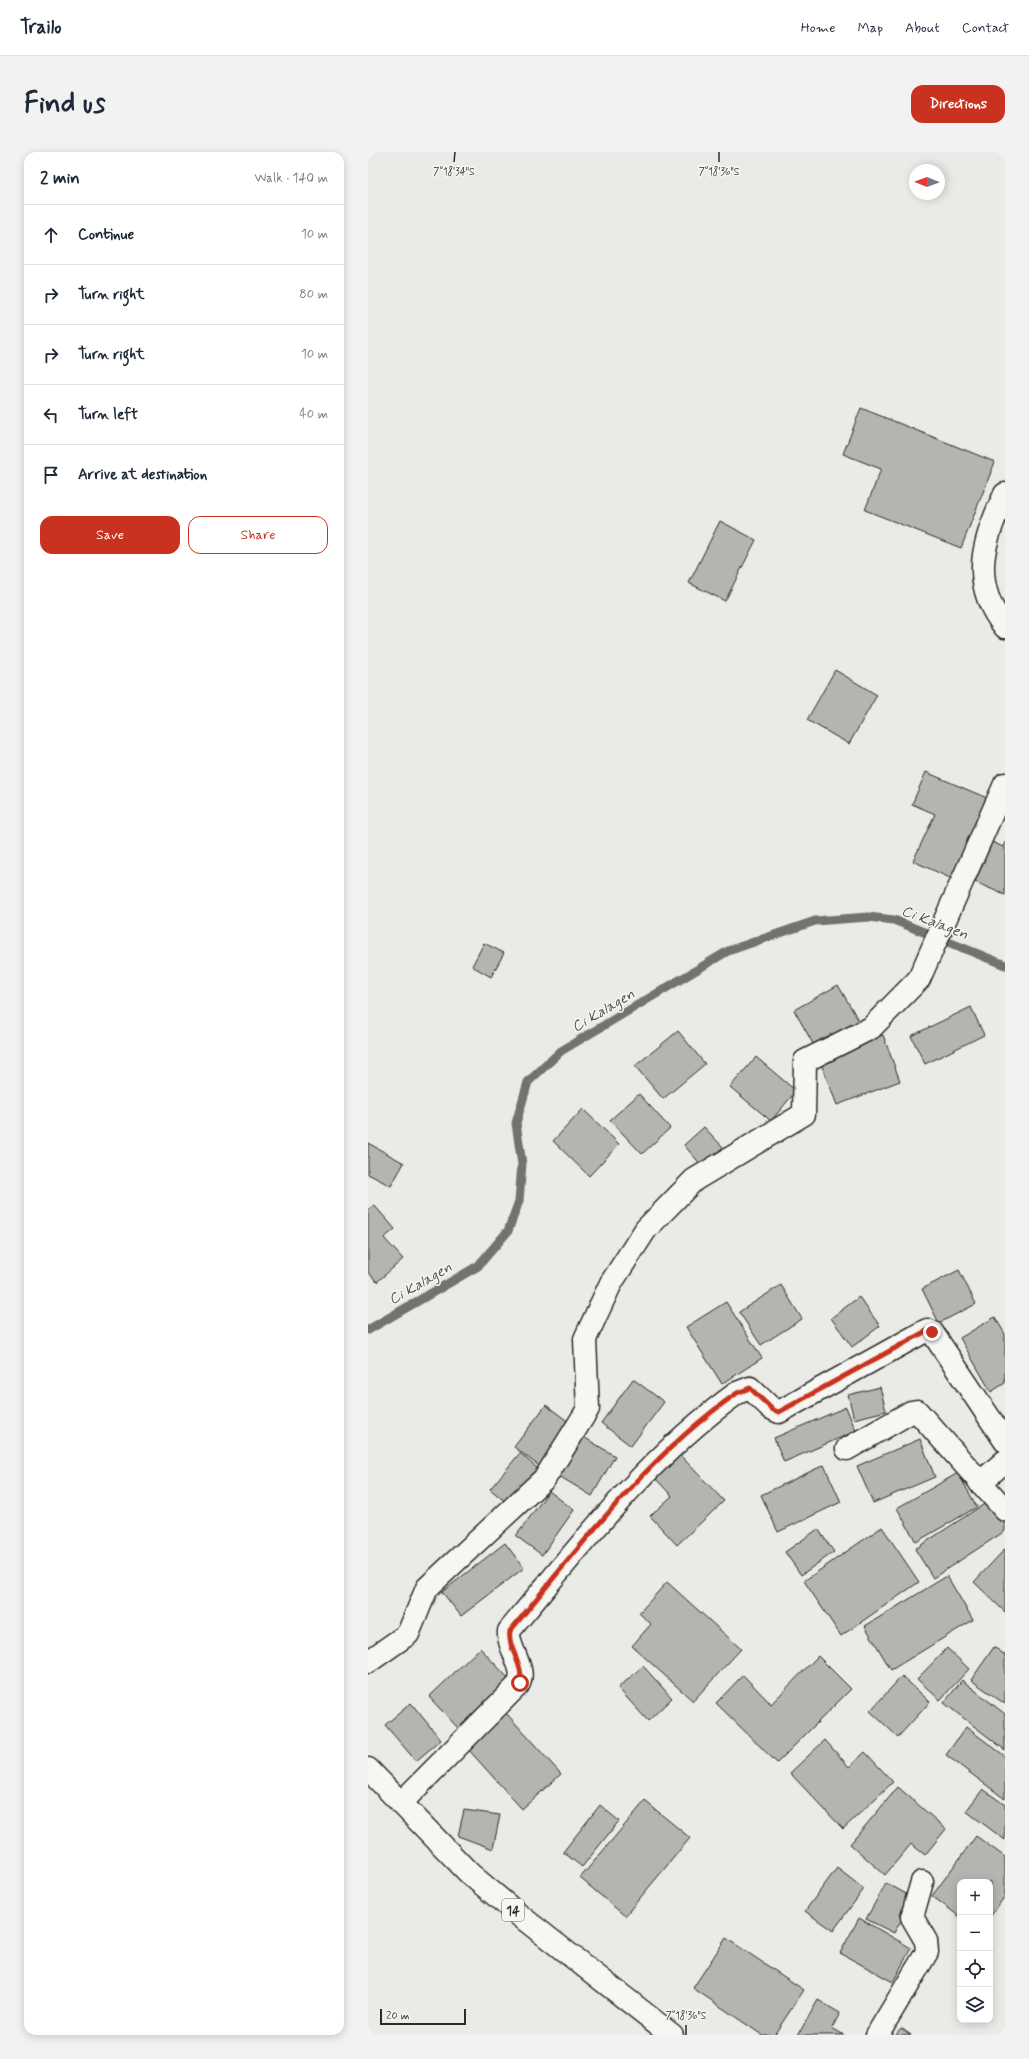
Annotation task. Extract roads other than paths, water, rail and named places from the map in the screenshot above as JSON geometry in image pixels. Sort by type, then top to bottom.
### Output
[{"type":"main road","points":[[1005,494],[992,522],[985,546],[982,569],[984,588],[991,606],[1005,627]]},
{"type":"main road","points":[[368,1662],[408,1634],[427,1588],[544,1478],[588,1409],[585,1338],[611,1283],[646,1229],[694,1180],[804,1114],[805,1061],[871,1028],[919,979],[1005,784]]},
{"type":"main road","points":[[401,1804],[518,1685],[521,1675],[509,1635],[514,1625],[629,1488],[662,1454],[737,1393],[750,1388],[773,1410],[779,1412],[928,1330],[932,1332],[1005,1441]]},
{"type":"main road","points":[[847,1449],[911,1412],[918,1411],[1005,1510]]},
{"type":"main road","points":[[980,1483],[1005,1461]]},
{"type":"main road","name":"14","points":[[368,1769],[470,1874],[672,2035]]},
{"type":"main road","points":[[876,2035],[927,1952],[924,1935],[912,1918],[922,1882]]},
{"type":"waterway","name":"Ci Kalagen","points":[[368,1330],[478,1266],[508,1231],[519,1201],[522,1164],[516,1123],[528,1082],[561,1051],[728,951],[815,921],[868,917],[894,920],[1005,965]]}]
